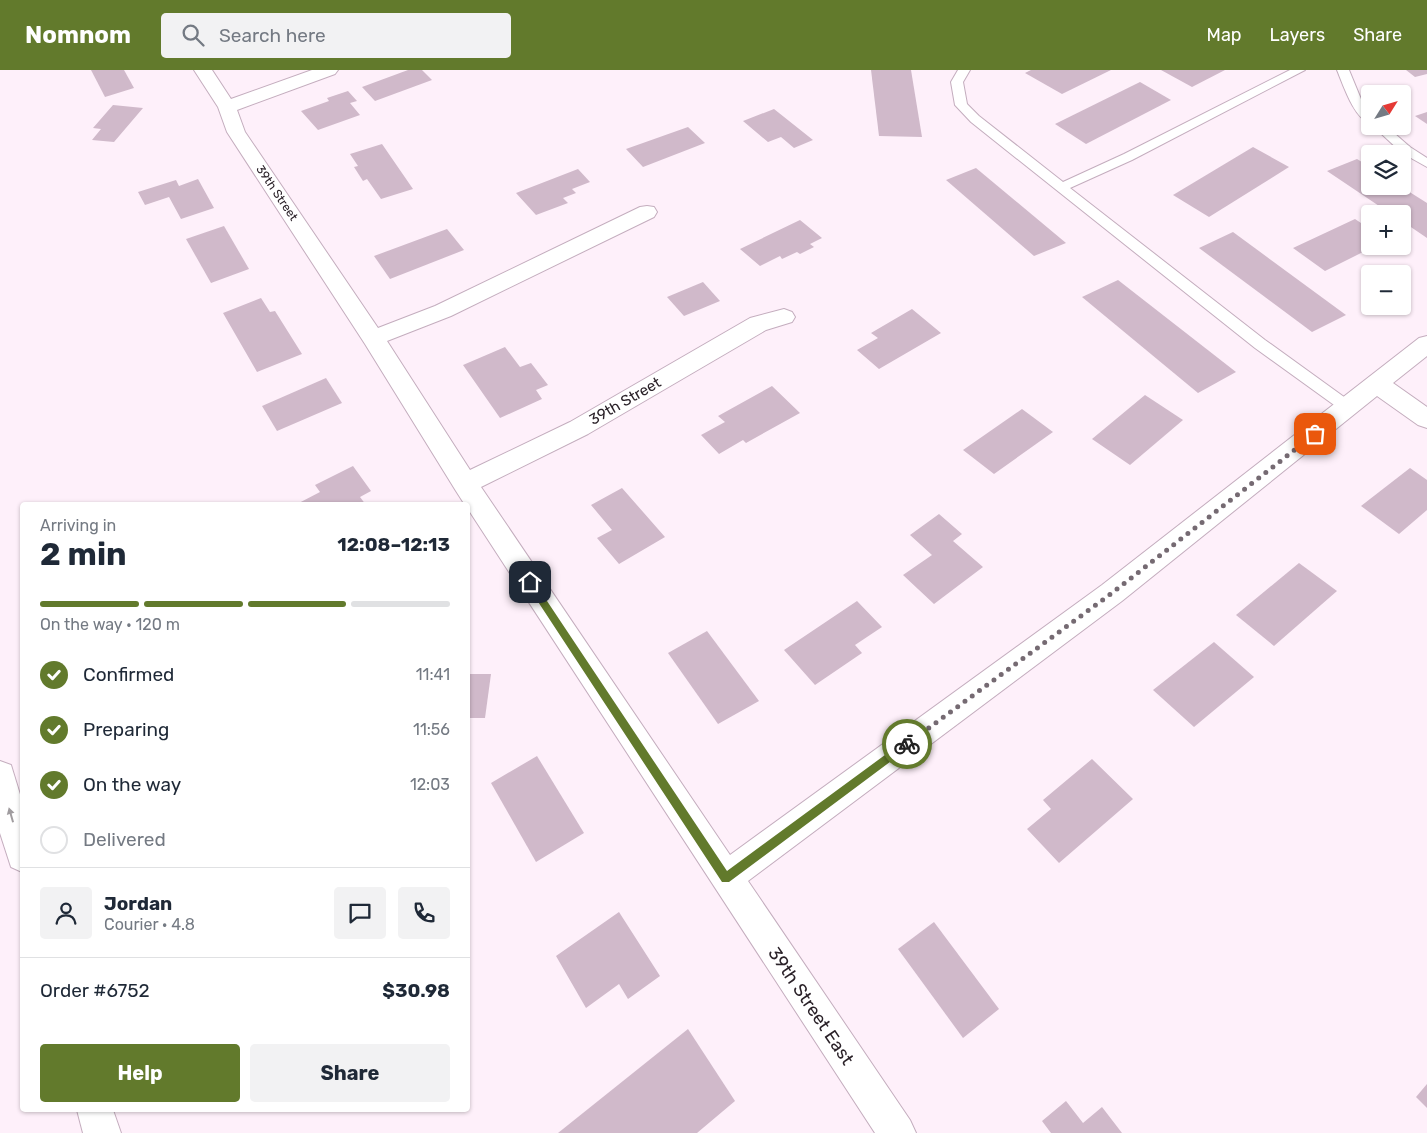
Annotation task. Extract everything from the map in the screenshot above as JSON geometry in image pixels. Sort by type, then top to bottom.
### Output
[{"type":"main road","name":"39th Street","points":[[203,70],[226,107],[236,132],[374,338],[465,484],[726,878]]},
{"type":"main road","points":[[226,107],[329,70]]},
{"type":"main road","points":[[374,338],[443,311],[647,212]]},
{"type":"main road","name":"39th Street","points":[[465,484],[579,428],[758,324],[784,318]]},
{"type":"main road","points":[[726,878],[1112,593],[1315,434],[1346,406],[1427,344]]},
{"type":"main road","points":[[1376,383],[1427,419]]},
{"type":"main road","points":[[0,775],[20,849]]},
{"type":"main road","name":"39th Street East","points":[[726,878],[897,1133]]},
{"type":"main road","points":[[96,1112],[102,1133]]},
{"type":"lane","points":[[964,70],[957,82],[962,105],[975,119],[1260,344],[1346,406]]},
{"type":"lane","points":[[1062,187],[1128,157],[1299,70]]},
{"type":"lane","points":[[1343,70],[1361,108]]},
{"type":"lane","points":[[1389,135],[1406,150],[1427,163]]},
{"type":"building","points":[[91,70],[124,70],[134,88],[105,97]]},
{"type":"building","points":[[408,70],[422,70],[432,80],[375,101],[362,87]]},
{"type":"building","points":[[871,70],[911,70],[922,137],[879,136]]},
{"type":"building","points":[[1031,70],[1111,70],[1062,94],[1025,73]]},
{"type":"building","points":[[1161,70],[1225,70],[1192,87]]},
{"type":"building","points":[[1406,70],[1427,70],[1427,74],[1415,77]]},
{"type":"building","points":[[1140,82],[1171,100],[1086,144],[1055,124]]},
{"type":"building","points":[[348,91],[357,101],[350,103],[360,115],[318,130],[301,111],[329,101],[327,98]]},
{"type":"building","points":[[113,105],[143,108],[114,142],[92,140],[101,129],[93,128]]},
{"type":"building","points":[[774,109],[813,140],[794,148],[781,137],[768,142],[743,121]]},
{"type":"building","points":[[1427,112],[1427,124],[1415,116]]},
{"type":"building","points":[[688,127],[705,143],[643,167],[626,149]]},
{"type":"building","points":[[382,144],[413,189],[381,199],[367,179],[363,181],[354,167],[358,166],[350,154]]},
{"type":"building","points":[[1253,147],[1289,167],[1209,217],[1173,195]]},
{"type":"building","points":[[1357,159],[1361,161],[1361,194],[1327,171]]},
{"type":"building","points":[[976,168],[1066,243],[1034,256],[946,180]]},
{"type":"building","points":[[578,169],[590,182],[572,189],[576,193],[563,198],[568,203],[536,215],[516,193]]},
{"type":"building","points":[[198,179],[214,208],[181,219],[169,197],[145,205],[138,192],[176,180],[179,186]]},
{"type":"building","points":[[1411,193],[1427,203],[1427,238],[1411,227],[1411,205],[1378,205],[1363,195],[1411,195]]},
{"type":"building","points":[[1355,219],[1361,223],[1361,253],[1325,271],[1293,248]]},
{"type":"building","points":[[800,220],[822,238],[810,244],[814,247],[800,254],[797,252],[782,259],[780,256],[760,266],[740,249]]},
{"type":"building","points":[[224,226],[249,269],[211,283],[186,239]]},
{"type":"building","points":[[447,229],[464,250],[390,279],[374,256]]},
{"type":"building","points":[[1233,232],[1346,315],[1312,332],[1199,248]]},
{"type":"building","points":[[1118,280],[1236,372],[1198,393],[1082,297]]},
{"type":"building","points":[[703,282],[720,301],[684,316],[667,297]]},
{"type":"building","points":[[261,298],[270,312],[275,311],[302,354],[257,372],[223,313]]},
{"type":"building","points":[[912,309],[941,333],[879,369],[857,350],[878,338],[871,333]]},
{"type":"building","points":[[505,347],[520,367],[531,363],[548,385],[536,390],[542,399],[500,418],[463,365]]},
{"type":"building","points":[[326,378],[342,403],[277,431],[262,406]]},
{"type":"building","points":[[772,386],[800,413],[746,443],[743,440],[719,454],[701,435],[725,422],[718,416]]},
{"type":"building","points":[[1145,395],[1183,420],[1130,465],[1092,439]]},
{"type":"building","points":[[1022,409],[1053,432],[994,474],[963,450]]},
{"type":"building","points":[[353,466],[371,491],[360,497],[364,502],[301,502],[320,492],[315,485]]},
{"type":"building","points":[[1410,468],[1427,480],[1427,510],[1399,534],[1361,506]]},
{"type":"building","points":[[622,488],[665,537],[619,564],[597,538],[612,530],[591,505]]},
{"type":"building","points":[[939,514],[962,534],[953,541],[983,567],[934,604],[903,575],[932,555],[910,535]]},
{"type":"building","points":[[1299,563],[1337,591],[1274,646],[1236,615]]},
{"type":"building","points":[[857,601],[882,627],[855,645],[862,653],[815,685],[784,650]]},
{"type":"building","points":[[707,631],[759,701],[718,724],[668,653]]},
{"type":"building","points":[[1214,642],[1254,677],[1194,727],[1153,690]]},
{"type":"building","points":[[470,674],[491,674],[485,718],[470,718]]},
{"type":"building","points":[[537,756],[584,833],[536,862],[491,783]]},
{"type":"building","points":[[1092,759],[1133,799],[1059,863],[1027,829],[1051,809],[1043,800]]},
{"type":"building","points":[[619,912],[660,976],[628,999],[619,984],[586,1008],[556,956]]},
{"type":"building","points":[[934,922],[999,1009],[963,1038],[898,949]]},
{"type":"building","points":[[688,1029],[735,1101],[697,1133],[558,1133]]},
{"type":"building","points":[[1427,1084],[1427,1108],[1416,1097]]},
{"type":"building","points":[[1066,1101],[1083,1123],[1102,1107],[1122,1133],[1051,1133],[1042,1121]]},
{"type":"way so far","points":[[907,744],[1112,593],[1315,434]]},
{"type":"route","points":[[530,582],[726,878],[907,744]]}]
